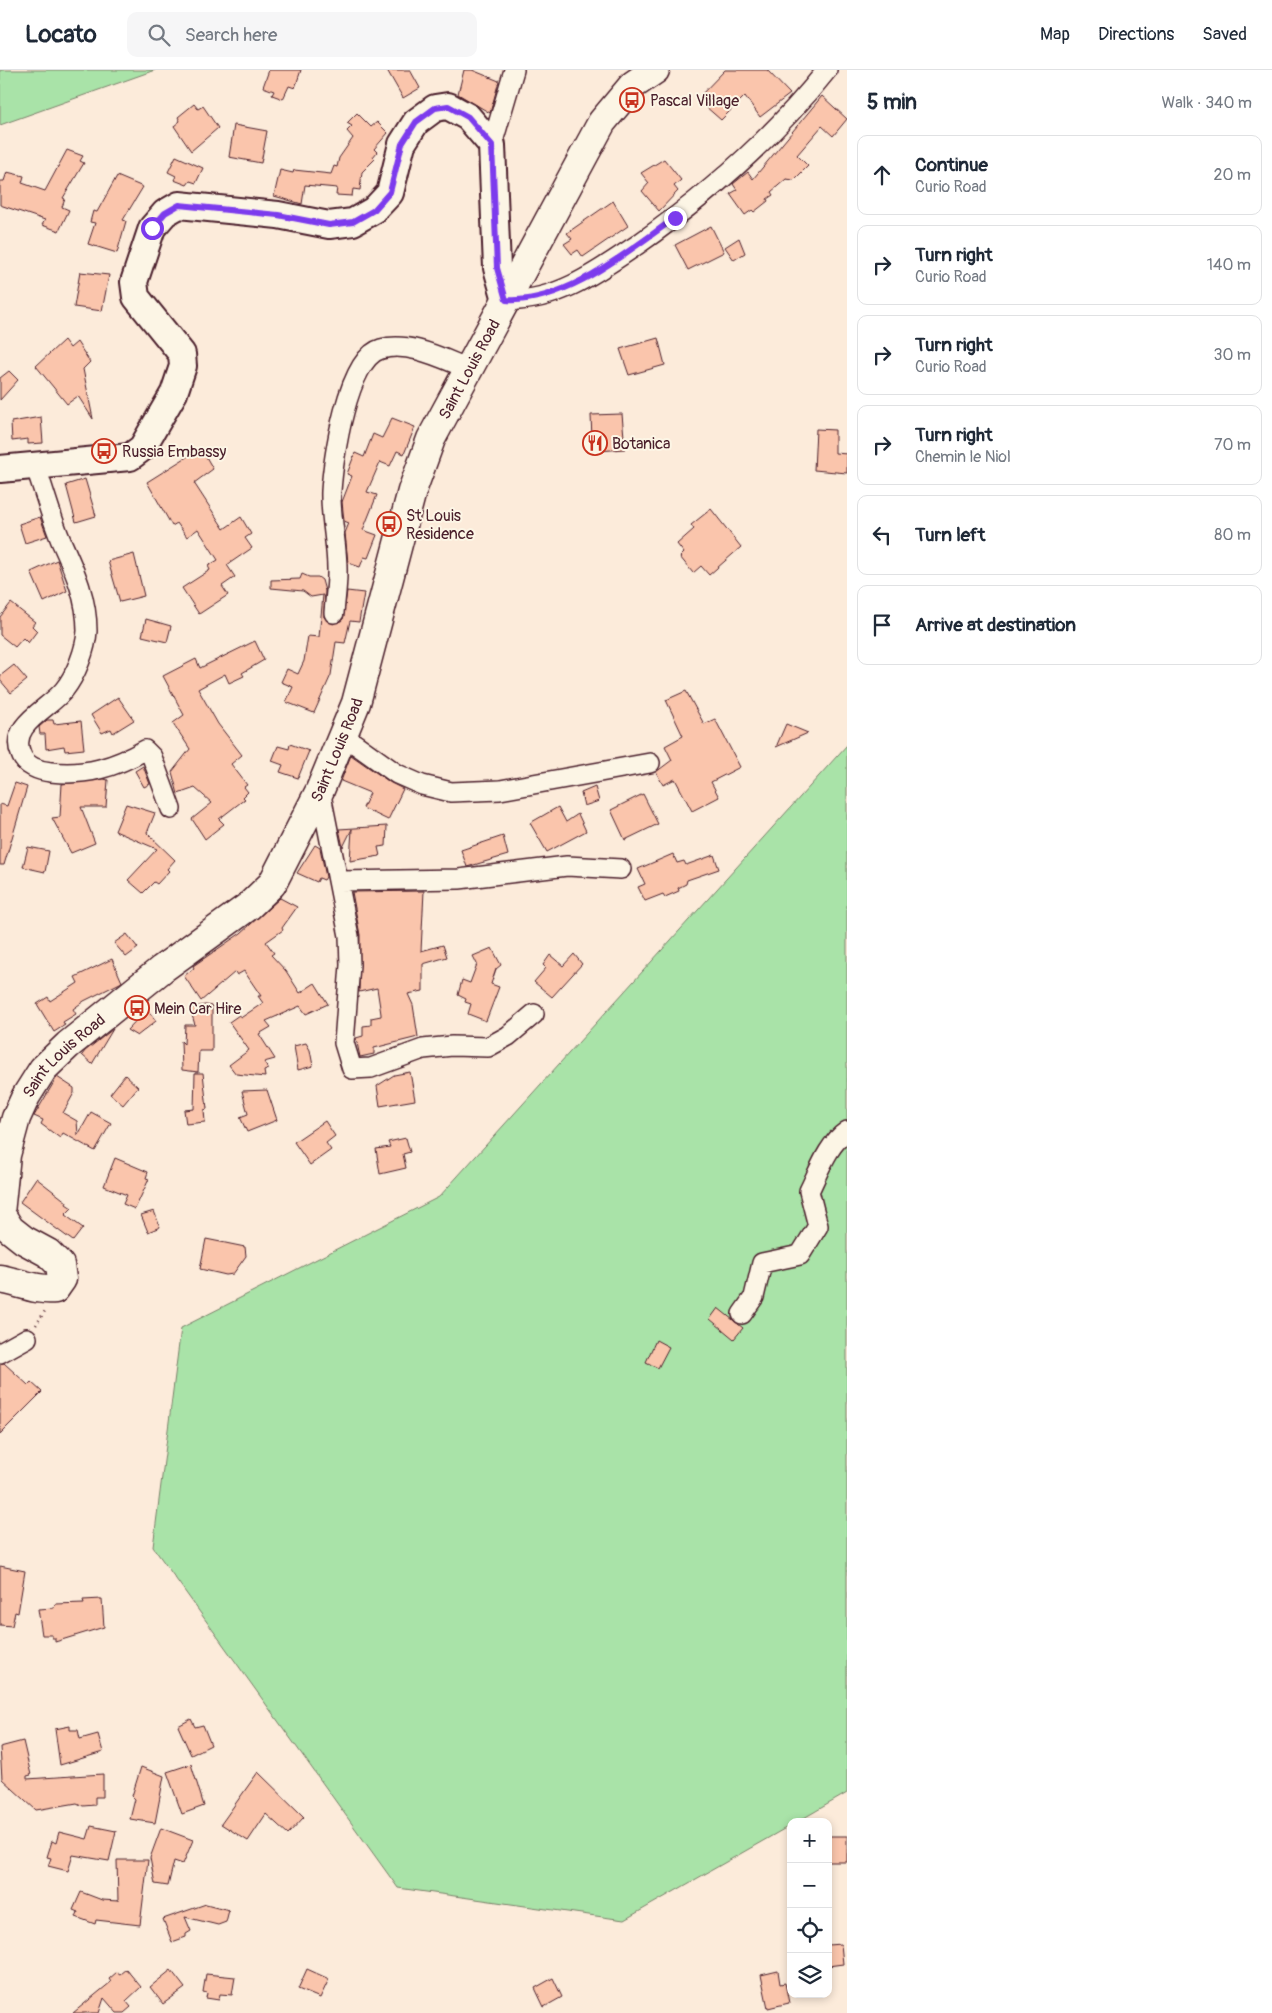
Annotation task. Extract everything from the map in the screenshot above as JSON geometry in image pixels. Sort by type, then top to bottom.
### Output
[{"type":"main road","name":"Saint Louis Road","points":[[55,1289],[62,1280],[60,1265],[48,1253],[24,1240],[10,1229],[0,1213],[3,1156],[26,1096],[43,1069],[68,1045],[162,969],[249,906],[272,884],[320,790],[344,736],[356,703],[412,491],[431,439],[602,122],[633,85],[655,70]]},
{"type":"main road","points":[[0,469],[130,457],[142,448],[174,393],[183,366],[182,354],[136,297],[134,282],[152,228],[165,213],[179,205],[278,215],[329,225],[353,222],[374,210],[390,192],[402,144],[416,122],[435,108],[448,106],[468,117],[492,145],[497,268],[506,300]]},
{"type":"main road","points":[[0,1279],[22,1283],[40,1290],[55,1289]]},
{"type":"street","points":[[492,145],[514,70]]},
{"type":"street","points":[[506,300],[549,295],[600,270],[675,218],[733,170],[769,136],[827,70]]},
{"type":"street","points":[[334,612],[337,574],[331,493],[334,458],[352,386],[362,365],[371,352],[382,348],[400,347],[426,352],[469,369]]},
{"type":"street","points":[[35,466],[61,540],[80,582],[86,608],[87,633],[83,651],[65,689],[24,726],[19,738],[19,750],[23,759],[33,767],[46,772],[69,774],[90,772],[112,766],[145,750],[152,757],[171,809]]},
{"type":"street","points":[[344,736],[397,774],[422,785],[451,792],[500,790],[650,763]]},
{"type":"street","points":[[320,790],[340,881],[349,936],[350,965],[344,1043],[352,1069],[371,1068],[423,1049],[452,1046],[488,1047],[508,1036],[534,1014]]},
{"type":"street","points":[[340,881],[459,879],[567,866],[621,869]]},
{"type":"street","points":[[742,1314],[754,1297],[762,1263],[800,1255],[818,1226],[809,1191],[827,1155],[840,1136],[847,1131]]},
{"type":"street","points":[[0,1353],[27,1338]]},
{"type":"path","points":[[27,1338],[45,1311],[55,1289]]},
{"type":"green space","points":[[0,70],[155,70],[0,125]]},
{"type":"green space","points":[[847,745],[847,1793],[804,1818],[787,1818],[787,1827],[624,1920],[398,1888],[153,1547],[181,1328],[439,1197]]},
{"type":"building","points":[[269,70],[301,70],[295,88],[289,86],[283,99],[272,95],[274,91],[263,87]]},
{"type":"building","points":[[387,70],[410,70],[420,88],[403,98]]},
{"type":"building","points":[[464,70],[472,70],[499,81],[490,113],[458,94]]},
{"type":"building","points":[[725,70],[767,70],[790,94],[760,117],[745,96],[721,120],[697,99]]},
{"type":"building","points":[[822,96],[847,119],[833,136],[822,126],[797,155],[808,166],[794,180],[786,179],[771,192],[773,195],[767,199],[768,201],[754,212],[752,210],[745,215],[730,194],[737,190],[733,184],[748,172],[753,179]]},
{"type":"building","points":[[194,104],[198,109],[203,106],[218,128],[191,151],[174,126],[180,121],[178,117]]},
{"type":"building","points":[[357,113],[371,127],[377,122],[388,133],[374,149],[377,152],[373,157],[375,159],[362,172],[360,190],[353,189],[352,196],[336,195],[337,188],[305,185],[302,204],[274,196],[280,170],[293,173],[294,170],[331,174],[334,166],[337,167],[339,158],[353,138],[347,131],[352,126],[347,123]]},
{"type":"building","points":[[234,125],[267,131],[261,163],[229,157]]},
{"type":"building","points":[[67,150],[83,156],[80,161],[84,163],[63,198],[65,199],[62,207],[69,210],[59,231],[42,225],[45,220],[0,205],[0,181],[4,181],[7,172],[24,176],[22,183],[45,191]]},
{"type":"building","points":[[176,156],[203,168],[196,183],[190,181],[187,185],[174,180],[176,176],[168,172]]},
{"type":"building","points":[[664,159],[681,180],[674,186],[678,191],[659,211],[642,191],[649,183],[641,173]]},
{"type":"building","points":[[117,176],[143,187],[123,220],[126,221],[117,253],[88,244],[95,223],[90,222],[93,211],[97,212]]},
{"type":"building","points":[[613,201],[628,226],[583,257],[578,250],[572,254],[564,244],[572,239],[567,233]]},
{"type":"building","points":[[711,226],[724,252],[688,270],[675,245]]},
{"type":"building","points":[[739,238],[745,253],[734,260],[725,247]]},
{"type":"building","points":[[80,272],[109,275],[102,311],[74,307]]},
{"type":"building","points":[[658,338],[665,365],[629,375],[620,349]]},
{"type":"building","points":[[64,340],[70,348],[77,342],[90,362],[83,369],[93,419],[78,396],[67,404],[36,366]]},
{"type":"building","points":[[9,371],[18,380],[0,400],[0,378]]},
{"type":"building","points":[[622,414],[625,449],[598,451],[597,439],[592,439],[591,415]]},
{"type":"building","points":[[41,417],[43,443],[28,444],[28,439],[12,441],[11,422]]},
{"type":"building","points":[[392,418],[415,427],[404,454],[397,451],[390,466],[380,462],[367,492],[377,495],[363,530],[377,535],[368,558],[364,557],[360,567],[348,563],[345,533],[349,523],[344,521],[342,502],[352,476],[347,474],[355,453],[364,457],[373,434],[382,438]]},
{"type":"building","points":[[816,429],[835,430],[835,453],[847,454],[847,473],[814,470]]},
{"type":"building","points":[[201,448],[213,469],[194,483],[224,529],[241,517],[251,534],[245,538],[252,548],[227,565],[235,577],[222,586],[228,595],[199,614],[182,588],[210,570],[208,566],[218,560],[198,529],[187,537],[177,523],[172,526],[147,482]]},
{"type":"building","points":[[85,479],[96,516],[76,522],[66,485]]},
{"type":"building","points":[[711,509],[741,547],[709,575],[701,566],[693,573],[680,557],[684,553],[677,544],[694,529],[691,525]]},
{"type":"building","points":[[40,517],[47,536],[25,543],[19,524]]},
{"type":"building","points":[[134,554],[144,596],[120,602],[108,561]]},
{"type":"building","points":[[57,560],[67,591],[44,602],[31,572]]},
{"type":"building","points":[[302,574],[309,577],[318,577],[322,580],[325,591],[324,617],[333,624],[343,619],[347,591],[364,593],[359,622],[350,621],[345,643],[336,642],[331,675],[314,713],[286,702],[293,687],[281,682],[287,669],[298,674],[304,661],[308,636],[319,637],[323,595],[311,597],[303,591],[271,588],[271,580],[300,579]]},
{"type":"building","points":[[11,603],[35,622],[32,626],[37,631],[28,643],[23,638],[15,647],[0,635],[0,617]]},
{"type":"building","points":[[146,619],[171,626],[167,642],[142,636]]},
{"type":"building","points":[[255,641],[264,660],[242,673],[244,676],[229,683],[225,674],[198,689],[218,724],[242,755],[231,764],[247,785],[244,787],[248,792],[243,797],[245,799],[219,819],[224,824],[205,839],[192,819],[212,803],[195,788],[178,794],[172,772],[190,749],[173,723],[184,715],[163,676],[196,659],[200,668]]},
{"type":"building","points":[[14,665],[27,680],[11,693],[0,680],[0,676]]},
{"type":"building","points":[[686,691],[704,724],[715,719],[740,767],[711,782],[719,797],[692,811],[675,779],[663,785],[656,772],[672,760],[665,746],[683,736],[666,700]]},
{"type":"building","points":[[118,697],[134,720],[113,733],[111,729],[102,733],[91,715]]},
{"type":"building","points":[[47,720],[53,720],[54,724],[81,721],[84,749],[65,751],[64,746],[46,749],[45,734],[40,734],[39,727]]},
{"type":"building","points":[[786,724],[808,733],[776,747]]},
{"type":"building","points":[[290,744],[309,751],[298,778],[280,772],[283,765],[272,761],[278,746],[289,749]]},
{"type":"building","points":[[351,755],[391,783],[403,789],[388,820],[363,808],[370,793],[341,781]]},
{"type":"building","points":[[143,766],[150,784],[144,787],[135,771]]},
{"type":"building","points":[[108,780],[106,807],[81,807],[95,843],[71,853],[52,818],[60,817],[62,784]]},
{"type":"building","points":[[15,783],[27,787],[4,865],[0,865],[0,804],[7,806]]},
{"type":"building","points":[[595,787],[599,801],[584,806],[581,793]]},
{"type":"building","points":[[643,794],[658,824],[625,840],[611,810]]},
{"type":"building","points":[[126,804],[155,813],[147,833],[175,860],[167,869],[169,871],[157,884],[154,882],[143,893],[128,880],[157,849],[115,831]]},
{"type":"building","points":[[558,807],[566,822],[578,814],[586,831],[547,852],[530,823]]},
{"type":"building","points":[[387,826],[386,846],[378,847],[380,856],[350,861],[352,829],[343,847],[339,829]]},
{"type":"building","points":[[503,836],[508,855],[467,867],[461,850]]},
{"type":"building","points":[[315,845],[320,848],[326,877],[324,880],[319,878],[317,882],[297,873]]},
{"type":"building","points":[[28,847],[49,851],[45,872],[23,867]]},
{"type":"building","points":[[673,854],[677,863],[684,861],[686,865],[714,855],[719,869],[687,880],[686,884],[678,888],[679,891],[665,897],[663,894],[645,901],[638,887],[645,884],[638,869]]},
{"type":"building","points":[[424,891],[421,951],[443,945],[447,957],[423,964],[423,991],[408,994],[413,1005],[418,1037],[374,1048],[374,1054],[360,1057],[356,1038],[363,1036],[363,1026],[371,1025],[371,1018],[381,1016],[381,1014],[377,988],[359,992],[360,935],[352,892]]},
{"type":"building","points":[[280,898],[297,907],[282,928],[283,930],[266,942],[274,953],[271,955],[286,971],[300,993],[315,983],[328,1004],[306,1014],[300,1006],[266,1021],[271,1027],[259,1034],[275,1059],[264,1062],[269,1069],[264,1071],[265,1077],[236,1074],[229,1065],[249,1050],[229,1022],[239,1015],[242,1017],[263,1003],[258,996],[261,996],[244,971],[237,975],[235,972],[201,1001],[184,976],[194,968],[193,966],[241,933]]},
{"type":"building","points":[[127,934],[138,948],[126,957],[114,943]]},
{"type":"building","points":[[492,948],[501,965],[496,969],[491,984],[499,987],[486,1021],[468,1014],[471,1004],[465,1002],[466,999],[458,995],[462,980],[470,983],[477,964],[473,956]]},
{"type":"building","points":[[574,954],[582,964],[552,997],[534,982],[546,968],[543,965],[550,955],[563,966]]},
{"type":"building","points":[[112,959],[122,982],[84,1001],[73,1009],[76,1014],[63,1022],[65,1025],[54,1032],[37,1004],[48,997],[50,1001],[78,983],[75,977]]},
{"type":"building","points":[[205,1005],[212,1006],[212,1051],[199,1051],[198,1072],[182,1070],[181,1041],[184,1044],[185,1025],[195,1025],[190,1008]]},
{"type":"building","points":[[147,1009],[156,1021],[137,1036],[127,1030]]},
{"type":"building","points":[[113,1029],[92,1064],[82,1055]]},
{"type":"building","points":[[306,1043],[310,1050],[313,1066],[298,1070],[294,1046]]},
{"type":"building","points":[[410,1072],[415,1100],[380,1106],[377,1086],[394,1075]]},
{"type":"building","points":[[195,1073],[203,1073],[207,1109],[204,1110],[205,1122],[186,1124],[184,1110],[194,1109]]},
{"type":"building","points":[[125,1075],[138,1087],[123,1105],[110,1094]]},
{"type":"building","points":[[57,1077],[74,1088],[74,1093],[63,1113],[77,1121],[78,1135],[91,1112],[111,1123],[95,1151],[63,1133],[60,1138],[41,1124],[43,1120],[34,1116]]},
{"type":"building","points":[[267,1090],[277,1120],[247,1132],[240,1117],[248,1114],[242,1091]]},
{"type":"building","points":[[325,1121],[335,1136],[326,1143],[331,1150],[310,1165],[294,1142]]},
{"type":"building","points":[[406,1138],[410,1152],[403,1154],[406,1168],[380,1174],[376,1149],[390,1147],[388,1142]]},
{"type":"building","points":[[115,1158],[148,1172],[146,1178],[149,1179],[135,1209],[123,1204],[127,1195],[104,1186]]},
{"type":"building","points":[[36,1178],[72,1208],[65,1215],[83,1228],[73,1241],[20,1202]]},
{"type":"building","points":[[154,1211],[160,1227],[148,1232],[141,1215]]},
{"type":"building","points":[[206,1239],[245,1247],[246,1256],[233,1274],[226,1275],[200,1269]]},
{"type":"building","points":[[718,1308],[743,1328],[734,1339],[710,1319]]},
{"type":"building","points":[[656,1340],[669,1347],[658,1368],[646,1362]]},
{"type":"building","points":[[4,1363],[28,1385],[31,1382],[42,1392],[0,1434],[0,1364]]},
{"type":"building","points":[[0,1566],[25,1571],[18,1613],[15,1612],[12,1626],[0,1625]]},
{"type":"building","points":[[102,1599],[104,1627],[55,1642],[55,1638],[52,1638],[52,1635],[42,1635],[38,1609],[54,1608],[55,1604],[84,1603],[83,1600]]},
{"type":"building","points":[[191,1719],[195,1727],[203,1725],[211,1745],[191,1755],[178,1726]]},
{"type":"building","points":[[70,1726],[70,1730],[78,1730],[80,1739],[98,1734],[103,1752],[60,1765],[55,1729]]},
{"type":"building","points":[[23,1741],[31,1775],[27,1776],[27,1779],[103,1774],[103,1797],[95,1797],[95,1805],[83,1806],[77,1803],[36,1810],[2,1779],[0,1747]]},
{"type":"building","points":[[191,1764],[204,1806],[182,1814],[167,1772]]},
{"type":"building","points":[[141,1767],[164,1776],[155,1823],[130,1819],[135,1799],[132,1796]]},
{"type":"building","points":[[258,1772],[304,1817],[288,1834],[266,1814],[248,1841],[221,1824]]},
{"type":"building","points":[[91,1826],[116,1831],[109,1861],[73,1855],[68,1871],[48,1866],[51,1858],[47,1857],[52,1841],[56,1843],[59,1832],[87,1839]]},
{"type":"building","points":[[161,1828],[193,1840],[183,1864],[174,1861],[168,1886],[155,1884],[150,1858]]},
{"type":"building","points":[[832,1836],[847,1836],[847,1862],[832,1862]]},
{"type":"building","points":[[117,1860],[148,1860],[140,1925],[96,1920],[95,1924],[76,1917],[78,1912],[73,1910],[81,1892],[102,1900],[118,1901]]},
{"type":"building","points":[[206,1904],[229,1910],[226,1922],[218,1925],[185,1917],[191,1931],[186,1934],[186,1937],[172,1942],[163,1919]]},
{"type":"building","points":[[841,1944],[843,1964],[832,1965],[832,1945]]},
{"type":"building","points":[[126,1969],[141,1987],[126,2001],[131,2007],[124,2013],[117,2013],[104,1998],[99,2013],[73,2013],[111,1982],[109,1979],[117,1972],[120,1974]]},
{"type":"building","points":[[307,1969],[329,1979],[320,1998],[298,1989]]},
{"type":"building","points":[[171,1970],[185,1988],[163,2004],[150,1987]]},
{"type":"building","points":[[778,1971],[780,1984],[785,1983],[789,2003],[768,2008],[761,1975]]},
{"type":"building","points":[[206,1974],[235,1977],[232,1995],[220,1994],[219,2000],[206,1998],[207,1993],[203,1992]]},
{"type":"building","points":[[553,1978],[562,1997],[544,2007],[535,1988]]},
{"type":"place","name":"Pascal Village","points":[[632,100]]},
{"type":"place","name":"Botanica","points":[[595,443]]},
{"type":"place","name":"Russia Embassy","points":[[104,451]]},
{"type":"place","name":"St Louis Residence","points":[[389,524]]},
{"type":"place","name":"Mein Car Hire","points":[[137,1008]]},
{"type":"route","points":[[152,228],[165,213],[179,205],[278,215],[329,225],[353,222],[374,210],[390,192],[402,144],[416,122],[435,108],[448,106],[468,117],[492,145],[497,268],[506,300],[549,295],[600,270],[675,218]]}]
